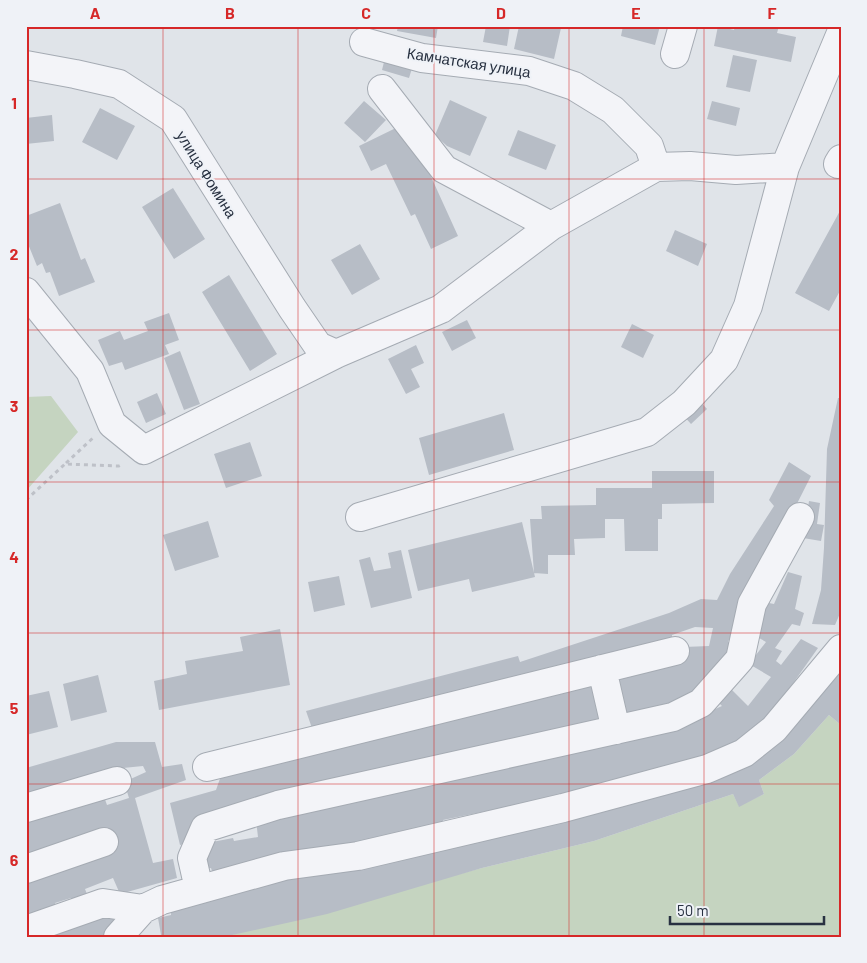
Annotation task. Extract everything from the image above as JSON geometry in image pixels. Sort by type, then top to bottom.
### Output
[{"type":"street","points":[[675,54],[683,26]]},
{"type":"street","points":[[360,517],[647,432],[684,403],[724,360],[748,306],[785,166],[841,33]]},
{"type":"street","name":"Камчатская улица","points":[[364,42],[422,58],[529,71],[574,86],[613,110],[649,146],[656,167]]},
{"type":"street","name":"улица Фомина","points":[[26,65],[119,84],[172,119],[318,346],[336,354]]},
{"type":"street","points":[[382,89],[444,169],[551,226]]},
{"type":"street","points":[[26,292],[90,371],[112,424],[144,450],[336,354],[441,309],[551,226],[656,167],[690,166],[736,170],[785,166]]},
{"type":"street","points":[[199,889],[192,858],[205,828],[278,805],[673,717],[701,703],[740,658],[752,604],[800,517]]},
{"type":"street","points":[[207,767],[675,651]]},
{"type":"street","points":[[118,937],[143,909],[162,900],[199,889],[284,866],[358,856],[564,808],[708,769],[744,753],[774,729],[840,651]]},
{"type":"street","points":[[602,669],[616,730]]},
{"type":"street","points":[[26,808],[117,781]]},
{"type":"street","points":[[26,869],[104,842]]},
{"type":"street","points":[[26,930],[103,903],[143,909]]},
{"type":"path","points":[[26,500],[98,434],[112,424]]},
{"type":"path","points":[[65,464],[119,466],[144,450]]},
{"type":"green space","points":[[51,396],[78,432],[26,491],[26,397]]},
{"type":"green space","points":[[829,715],[841,725],[841,937],[223,937],[482,868],[594,841],[733,794],[739,806],[764,794],[759,780],[794,754]]},
{"type":"building","points":[[398,26],[438,26],[436,38],[397,31]]},
{"type":"building","points":[[486,26],[510,26],[507,46],[483,42]]},
{"type":"building","points":[[519,26],[561,28],[554,59],[514,49]]},
{"type":"building","points":[[623,26],[660,26],[655,45],[621,36]]},
{"type":"building","points":[[718,26],[734,30],[735,26],[779,26],[777,33],[796,37],[791,62],[714,46]]},
{"type":"building","points":[[386,54],[414,62],[409,78],[382,70]]},
{"type":"building","points":[[733,55],[757,60],[750,92],[726,87]]},
{"type":"building","points":[[450,100],[487,117],[470,156],[447,146],[435,135]]},
{"type":"building","points":[[364,101],[386,120],[365,142],[344,123]]},
{"type":"building","points":[[712,101],[740,108],[736,126],[707,119]]},
{"type":"building","points":[[100,108],[135,126],[117,160],[82,142]]},
{"type":"building","points":[[52,115],[54,141],[26,144],[26,118]]},
{"type":"building","points":[[402,125],[418,148],[458,236],[431,249],[415,214],[411,216],[386,164],[371,171],[359,146]]},
{"type":"building","points":[[518,130],[556,145],[546,170],[508,155]]},
{"type":"building","points":[[173,188],[205,239],[174,259],[142,207]]},
{"type":"building","points":[[60,203],[81,260],[85,258],[95,282],[59,296],[50,272],[46,273],[42,263],[37,266],[26,239],[26,216]]},
{"type":"building","points":[[841,209],[841,289],[829,311],[795,293]]},
{"type":"building","points":[[675,230],[707,244],[698,266],[666,251]]},
{"type":"building","points":[[360,244],[380,279],[352,295],[331,260]]},
{"type":"building","points":[[229,275],[277,354],[250,371],[202,292]]},
{"type":"building","points":[[169,313],[179,340],[165,345],[169,354],[125,370],[122,362],[109,366],[98,340],[120,331],[124,340],[148,331],[144,322]]},
{"type":"building","points":[[467,320],[476,338],[452,351],[442,332]]},
{"type":"building","points":[[632,324],[654,335],[643,358],[621,347]]},
{"type":"building","points":[[416,345],[424,363],[411,369],[420,387],[406,394],[388,359]]},
{"type":"building","points":[[180,351],[200,404],[184,410],[164,358]]},
{"type":"building","points":[[157,393],[166,414],[146,423],[137,402]]},
{"type":"building","points":[[838,398],[841,398],[841,611],[835,625],[812,624],[821,590],[827,449]]},
{"type":"building","points":[[699,400],[707,409],[691,424],[682,414]]},
{"type":"building","points":[[504,413],[514,450],[429,475],[419,438]]},
{"type":"building","points":[[250,442],[262,476],[226,488],[214,454]]},
{"type":"building","points":[[789,462],[811,476],[732,632],[728,642],[733,644],[729,656],[692,696],[618,718],[614,681],[684,647],[709,646],[713,628],[695,627],[672,635],[672,639],[313,731],[306,711],[518,656],[520,662],[669,613],[701,599],[717,600],[730,574],[774,506],[769,500]]},
{"type":"building","points":[[652,471],[714,471],[714,503],[662,504],[662,519],[658,519],[658,551],[625,551],[624,519],[605,519],[605,538],[574,539],[575,555],[548,555],[548,574],[534,573],[530,519],[542,519],[541,506],[596,505],[596,488],[652,488]]},
{"type":"building","points":[[809,501],[820,503],[817,524],[824,525],[821,541],[803,538]]},
{"type":"building","points":[[208,521],[219,557],[175,571],[163,535]]},
{"type":"building","points":[[522,522],[535,577],[472,592],[469,579],[418,591],[408,550]]},
{"type":"building","points":[[401,550],[412,598],[371,608],[359,560],[370,557],[374,571],[391,568],[388,553]]},
{"type":"building","points":[[788,572],[802,576],[795,609],[804,613],[800,626],[792,624],[775,648],[782,651],[776,661],[781,665],[801,639],[818,648],[777,706],[752,735],[728,749],[574,793],[443,820],[444,826],[371,842],[329,846],[212,871],[211,868],[202,870],[207,843],[233,838],[234,841],[258,837],[256,820],[682,724],[722,706],[718,702],[730,688],[748,706],[771,677],[749,664],[766,642],[752,634],[769,603],[774,604]]},
{"type":"building","points":[[339,576],[345,605],[314,612],[308,582]]},
{"type":"building","points":[[280,629],[290,685],[159,710],[154,681],[187,674],[185,661],[243,651],[240,637]]},
{"type":"building","points":[[841,666],[841,725],[829,715],[794,754],[759,780],[764,794],[739,807],[733,794],[594,841],[482,868],[327,914],[223,937],[158,937],[161,935],[158,918],[171,915],[171,908],[219,889],[752,758]]},
{"type":"building","points":[[98,675],[107,712],[71,721],[63,684]]},
{"type":"building","points":[[600,680],[608,719],[194,818],[196,841],[180,845],[170,803],[216,790],[224,767]]},
{"type":"building","points":[[49,691],[58,727],[26,735],[26,696]]},
{"type":"building","points":[[116,742],[155,742],[162,767],[182,764],[186,780],[135,798],[153,863],[173,859],[177,878],[120,894],[113,878],[85,889],[90,902],[75,907],[71,898],[55,903],[57,908],[26,918],[26,817],[103,794],[107,805],[129,798],[124,782],[146,772],[143,766],[123,768],[26,796],[26,768]]},
{"type":"building","points":[[120,908],[124,917],[107,937],[26,937]]}]
